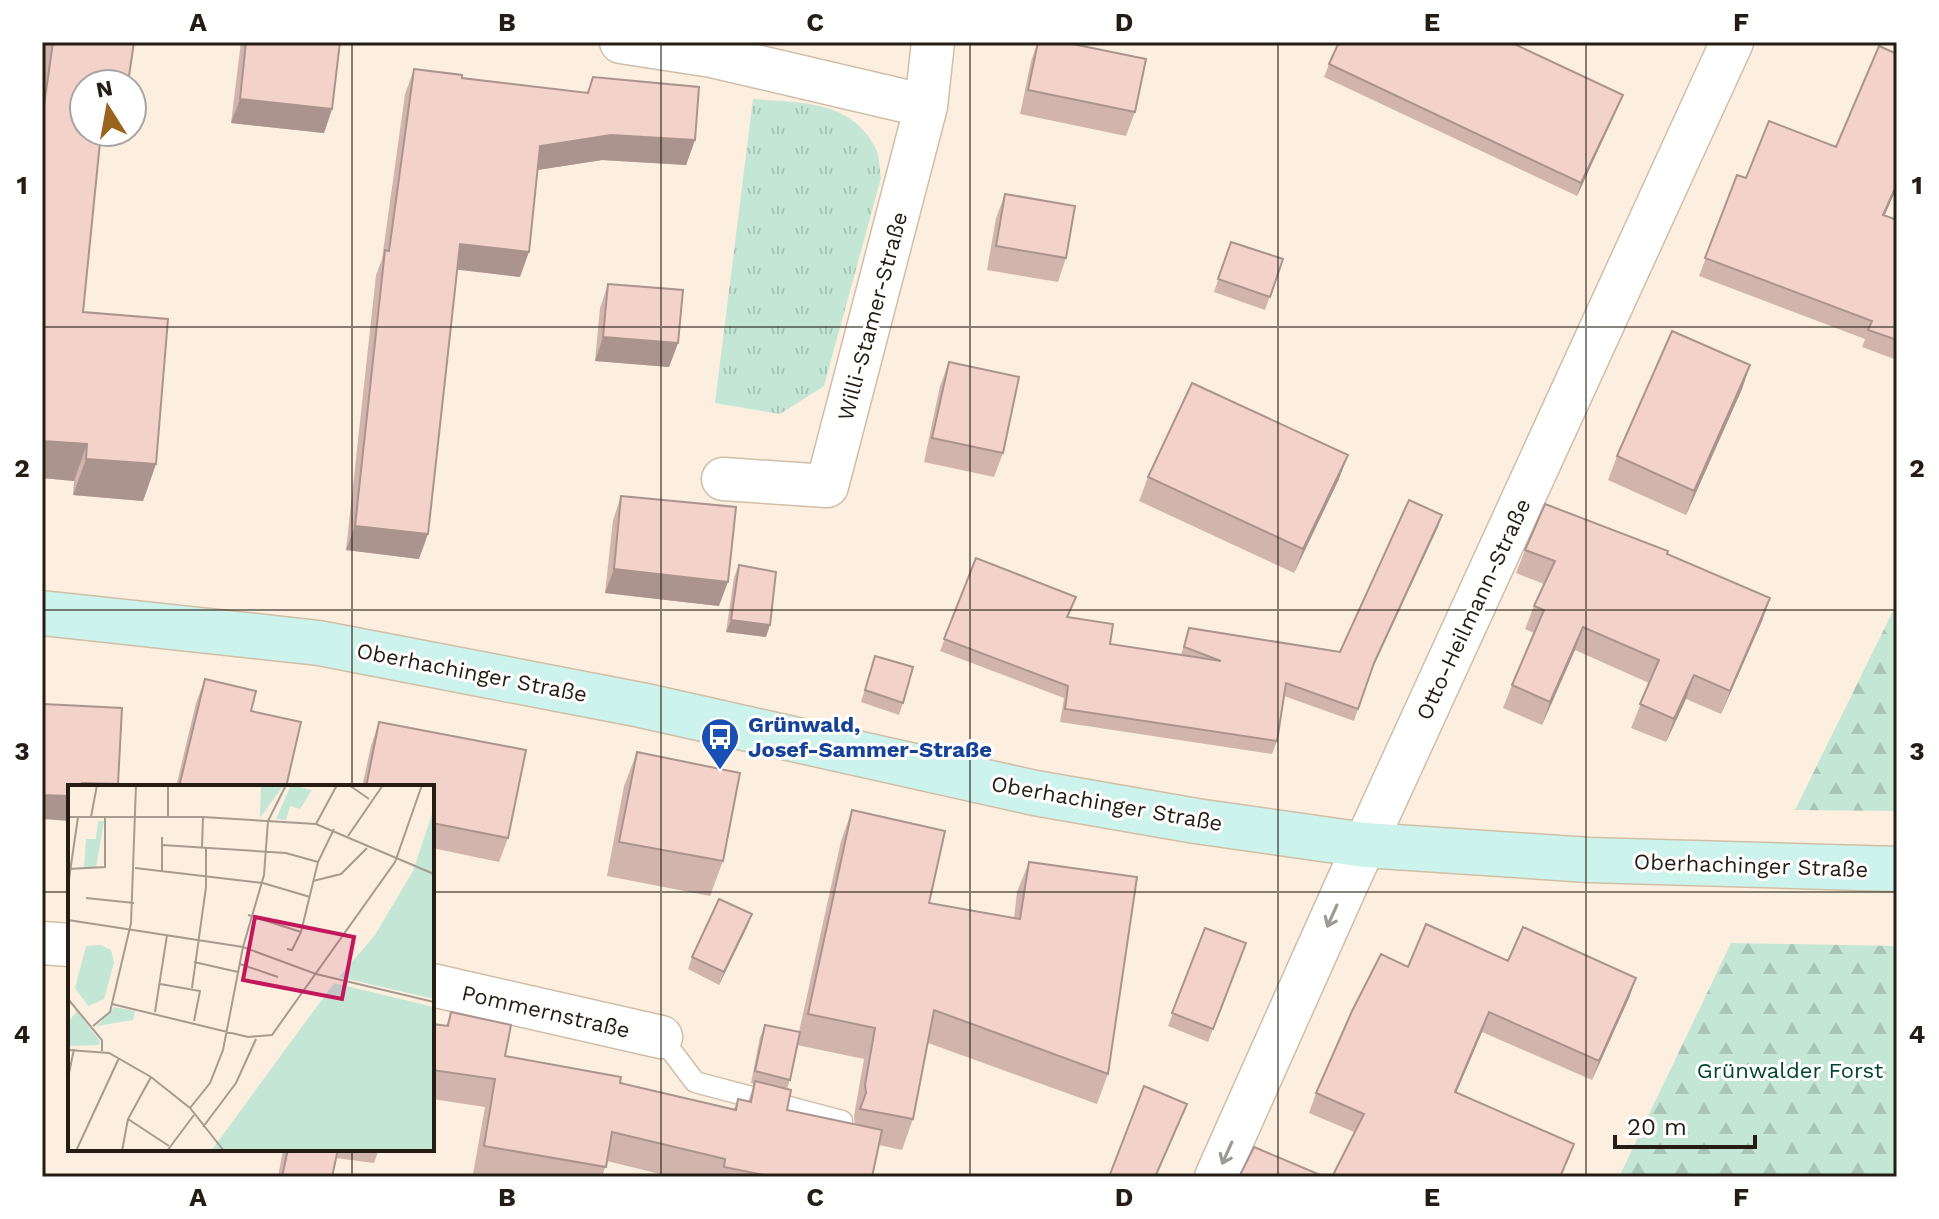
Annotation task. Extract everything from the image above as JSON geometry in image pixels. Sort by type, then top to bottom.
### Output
[{"type":"main road","name":"Oberhachinger Straße","points":[[42,613],[319,643],[641,705],[1035,793],[1196,821],[1365,845],[1589,860],[1897,869]]},
{"type":"street","points":[[621,42],[712,56],[926,106]]},
{"type":"street","name":"Willi-Stamer-Straße","points":[[723,479],[827,486],[926,106],[933,42]]},
{"type":"street","name":"Otto-Heilmann-Straße","points":[[1216,1177],[1732,42]]},
{"type":"street","points":[[42,943],[68,945]]},
{"type":"street","name":"Pommernstraße","points":[[434,985],[661,1037]]},
{"type":"lane","points":[[661,1037],[695,1082],[842,1121]]},
{"type":"green space","points":[[753,99],[822,106],[852,120],[875,147],[881,178],[824,386],[780,414],[715,403]]},
{"type":"green space","points":[[1897,603],[1897,811],[1795,810]]},
{"type":"green space","name":"Grünwalder Forst","points":[[1731,943],[1897,946],[1897,1177],[1619,1177]]},
{"type":"building","points":[[53,42],[134,42],[130,68],[68,68],[68,148],[99,148],[83,312],[168,319],[156,464],[86,459],[87,444],[42,441],[42,119]]},
{"type":"building","points":[[246,42],[340,42],[332,109],[240,99]]},
{"type":"building","points":[[1038,42],[1063,42],[1146,59],[1135,112],[1028,90]]},
{"type":"building","points":[[1339,42],[1510,42],[1623,95],[1581,183],[1329,64]]},
{"type":"building","points":[[1879,46],[1897,54],[1897,184],[1883,215],[1897,220],[1897,340],[1868,330],[1872,321],[1705,258],[1737,175],[1746,178],[1769,121],[1836,147]]},
{"type":"building","points":[[414,69],[588,93],[593,77],[699,87],[695,140],[611,135],[540,146],[529,252],[460,244],[428,534],[355,526],[385,250],[389,251]]},
{"type":"building","points":[[1005,194],[1075,206],[1066,258],[996,246]]},
{"type":"building","points":[[1231,242],[1283,259],[1270,297],[1218,279]]},
{"type":"building","points":[[608,284],[683,290],[678,343],[603,337]]},
{"type":"building","points":[[1672,331],[1750,365],[1694,491],[1617,456]]},
{"type":"building","points":[[949,362],[1019,377],[1003,453],[932,438]]},
{"type":"building","points":[[1192,383],[1348,455],[1303,549],[1148,477]]},
{"type":"building","points":[[621,496],[736,507],[728,582],[614,569]]},
{"type":"building","points":[[1409,500],[1442,515],[1374,663],[1358,709],[1286,683],[1277,741],[1065,709],[1068,686],[944,639],[976,558],[1076,597],[1067,617],[1113,624],[1110,644],[1221,661],[1184,647],[1189,628],[1340,652]]},
{"type":"building","points":[[1545,504],[1668,551],[1667,554],[1770,598],[1730,691],[1694,675],[1674,719],[1640,704],[1659,660],[1583,627],[1550,702],[1512,685],[1544,610],[1534,606],[1555,561],[1525,550]]},
{"type":"building","points":[[739,565],[776,572],[770,625],[731,620]]},
{"type":"building","points":[[875,656],[913,667],[903,703],[865,690]]},
{"type":"building","points":[[205,679],[256,691],[251,711],[301,722],[286,785],[179,785]]},
{"type":"building","points":[[43,704],[122,708],[118,784],[68,785],[68,796],[42,795]]},
{"type":"building","points":[[379,722],[526,750],[508,838],[434,823],[434,785],[366,785]]},
{"type":"building","points":[[637,752],[740,773],[723,861],[619,842]]},
{"type":"building","points":[[852,810],[945,831],[929,903],[1020,919],[1029,862],[1137,877],[1108,1074],[934,1010],[913,1119],[860,1109],[866,1093],[875,1028],[808,1014]]},
{"type":"building","points":[[719,899],[752,914],[724,972],[692,957]]},
{"type":"building","points":[[1426,924],[1508,961],[1523,927],[1636,978],[1599,1061],[1489,1012],[1455,1092],[1574,1144],[1560,1177],[1332,1177],[1364,1114],[1316,1093],[1381,954],[1408,967]]},
{"type":"building","points":[[1205,928],[1246,943],[1213,1029],[1172,1013]]},
{"type":"building","points":[[451,1012],[511,1025],[505,1056],[621,1077],[620,1083],[736,1110],[738,1099],[751,1102],[755,1081],[791,1090],[787,1110],[882,1130],[872,1177],[774,1177],[724,1167],[725,1159],[612,1132],[606,1167],[484,1146],[495,1079],[434,1070],[434,1024],[448,1026]]},
{"type":"building","points":[[765,1025],[800,1032],[790,1080],[755,1071]]},
{"type":"building","points":[[1144,1086],[1187,1104],[1155,1177],[1109,1177]]},
{"type":"building","points":[[1254,1147],[1325,1177],[1239,1177]]},
{"type":"building","points":[[288,1151],[338,1151],[332,1177],[282,1177]]},
{"type":"place","name":"Grünwald, Josef-Sammer-Straße","points":[[720,771]]}]
